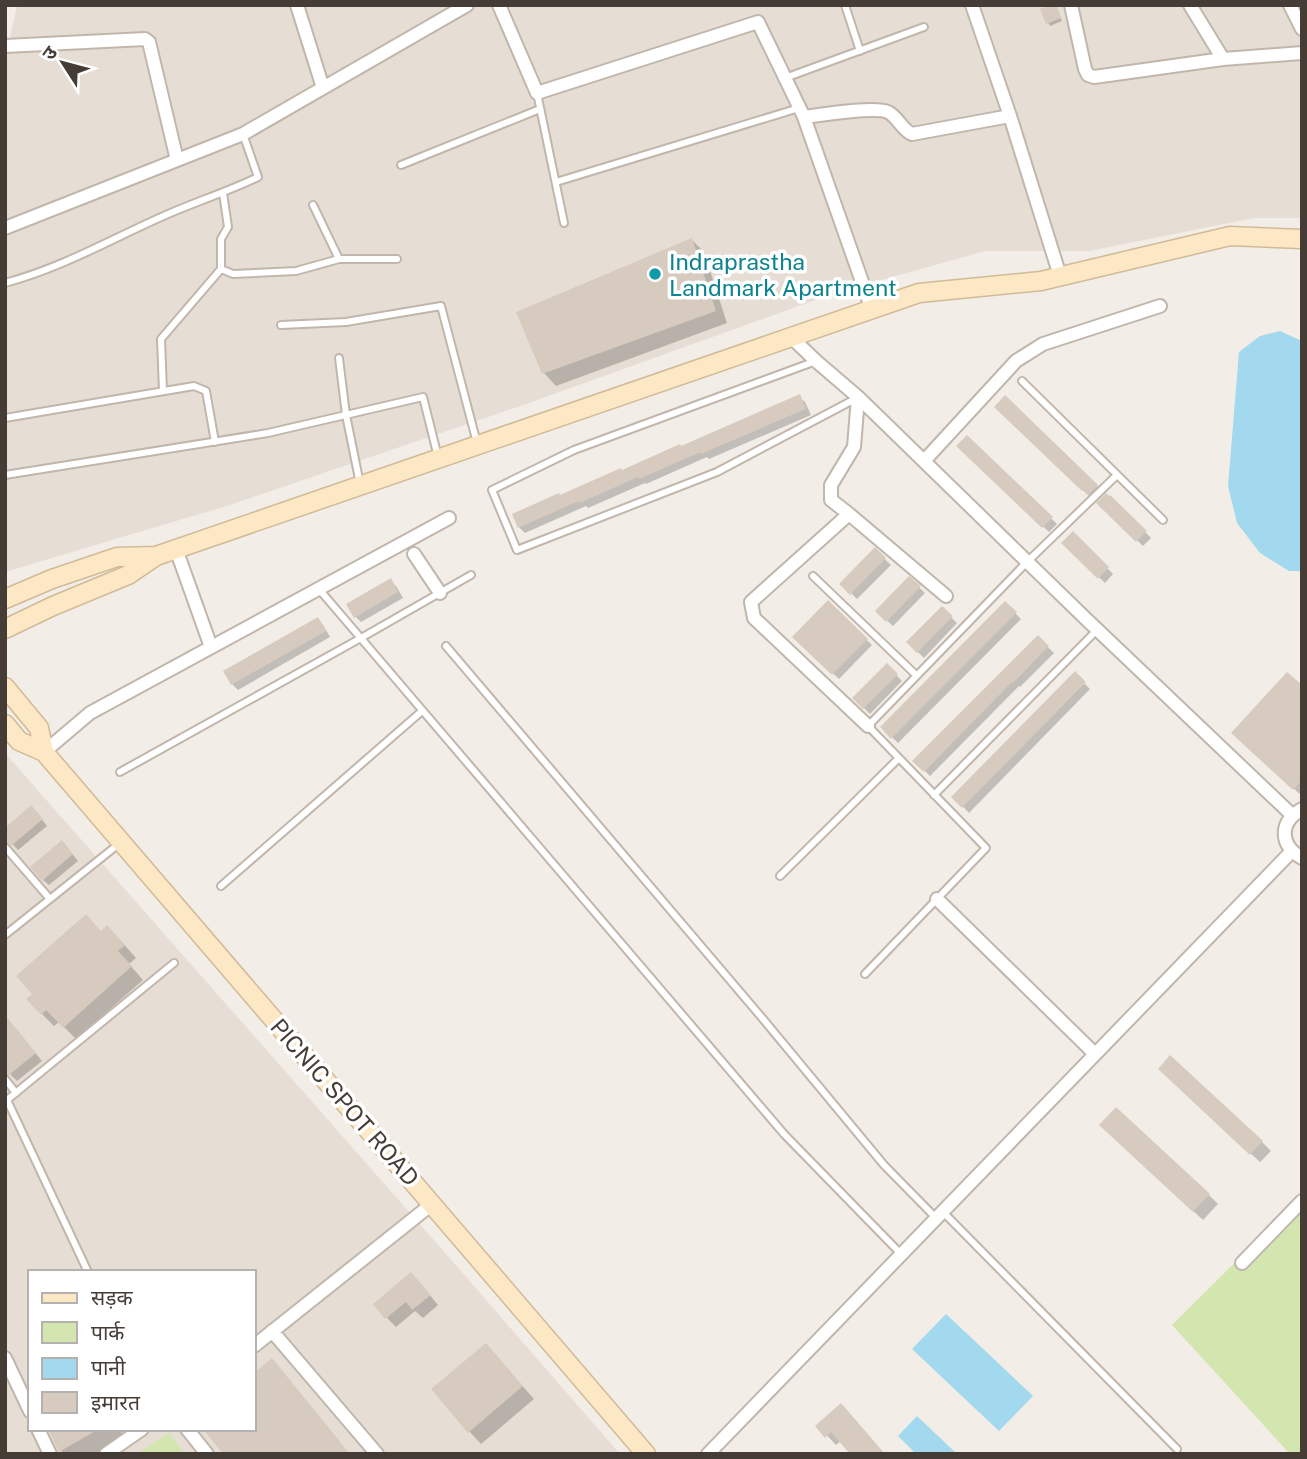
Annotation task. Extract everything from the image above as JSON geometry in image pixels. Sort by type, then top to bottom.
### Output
[{"type":"street","points":[[297,5],[323,88]]},
{"type":"street","points":[[5,228],[243,134],[467,5]]},
{"type":"street","points":[[499,5],[537,93],[758,22],[802,112],[872,310]]},
{"type":"street","points":[[972,5],[1060,276]]},
{"type":"street","points":[[1071,5],[1085,69],[1088,75],[1094,77],[1223,60],[1302,53]]},
{"type":"street","points":[[1190,5],[1223,60]]},
{"type":"street","points":[[1290,5],[1302,29]]},
{"type":"street","points":[[5,46],[145,39],[149,42],[177,160]]},
{"type":"street","points":[[802,112],[879,109],[891,114],[912,134],[1010,116]]},
{"type":"street","points":[[5,629],[128,575],[156,556],[919,293],[1041,281],[1230,236],[1302,239]]},
{"type":"street","points":[[924,461],[1016,361],[1043,344],[1160,306]]},
{"type":"street","points":[[708,1454],[1095,1054],[1297,854],[1287,844],[1284,833],[1287,822],[1297,812],[1097,630],[858,397],[792,338]]},
{"type":"street","points":[[858,397],[854,447],[831,485],[831,499],[946,596]]},
{"type":"street","points":[[849,514],[751,602],[754,618],[868,726]]},
{"type":"street","points":[[44,752],[90,713],[449,518]]},
{"type":"street","points":[[176,549],[211,647]]},
{"type":"street","points":[[414,554],[440,593]]},
{"type":"street","points":[[5,600],[52,579],[117,556],[156,556]]},
{"type":"street","name":"PICNIC SPOT ROAD","points":[[5,687],[39,728],[44,752]]},
{"type":"street","name":"PICNIC SPOT ROAD","points":[[5,724],[19,741],[44,752],[646,1454]]},
{"type":"street","points":[[937,899],[1095,1054]]},
{"type":"street","points":[[1242,1264],[1302,1201]]},
{"type":"street","points":[[256,1344],[432,1204]]},
{"type":"street","points":[[272,1331],[377,1454]]},
{"type":"street","points":[[5,1358],[28,1407]]},
{"type":"street","points":[[39,1431],[50,1454]]},
{"type":"street","points":[[106,1454],[139,1431]]},
{"type":"street","points":[[189,1431],[207,1454]]},
{"type":"lane","points":[[845,5],[860,51]]},
{"type":"lane","points":[[785,78],[924,27]]},
{"type":"lane","points":[[537,93],[564,223]]},
{"type":"lane","points":[[401,165],[540,110]]},
{"type":"lane","points":[[555,182],[802,112]]},
{"type":"lane","points":[[5,283],[53,268],[170,213],[258,177],[243,134]]},
{"type":"lane","points":[[163,391],[161,339],[221,268],[221,239],[228,227],[223,193]]},
{"type":"lane","points":[[313,205],[339,259]]},
{"type":"lane","points":[[221,268],[233,274],[296,271],[339,259],[397,259]]},
{"type":"lane","points":[[281,325],[346,322],[441,306],[478,445]]},
{"type":"lane","points":[[340,358],[346,415],[360,486]]},
{"type":"lane","points":[[816,361],[575,450],[492,490],[517,550],[717,472],[858,397]]},
{"type":"lane","points":[[1022,382],[1163,520]]},
{"type":"lane","points":[[5,418],[194,386],[206,391],[215,442]]},
{"type":"lane","points":[[5,475],[268,433],[423,397],[438,459]]},
{"type":"lane","points":[[865,974],[986,848],[868,726],[1027,562],[1117,475]]},
{"type":"lane","points":[[120,772],[471,575]]},
{"type":"lane","points":[[813,576],[916,675]]},
{"type":"lane","points":[[318,588],[784,1134],[902,1255]]},
{"type":"lane","points":[[934,795],[1097,630]]},
{"type":"lane","points":[[446,646],[884,1165],[940,1215],[1177,1449]]},
{"type":"lane","points":[[221,886],[422,711]]},
{"type":"lane","points":[[780,876],[899,758]]},
{"type":"lane","points":[[5,935],[122,842]]},
{"type":"lane","points":[[5,847],[50,899]]},
{"type":"lane","points":[[87,1270],[8,1100],[174,963]]},
{"type":"lane","points":[[5,1079],[16,1093]]},
{"type":"shaded area","points":[[17,5],[1302,5],[1302,218],[1254,218],[1089,251],[985,251],[832,294],[526,404],[230,505],[5,572],[5,61]]},
{"type":"shaded area","points":[[5,753],[454,1263],[620,1454],[5,1454]]},
{"type":"green space","points":[[1302,1196],[1302,1454],[1290,1454],[1172,1325]]},
{"type":"green space","points":[[169,1433],[185,1454],[136,1454]]},
{"type":"water","points":[[1280,331],[1302,341],[1302,571],[1289,571],[1260,553],[1237,523],[1228,486],[1239,352],[1260,336]]},
{"type":"water","points":[[946,1314],[1033,1396],[999,1431],[912,1349]]},
{"type":"water","points":[[917,1416],[957,1454],[916,1454],[898,1436]]},
{"type":"building","points":[[1056,5],[1061,18],[1046,24],[1040,9]]},
{"type":"building","name":"Indraprastha Landmark Apartment","points":[[692,238],[716,311],[542,374],[516,312]]},
{"type":"building","points":[[800,394],[806,409],[518,528],[512,514],[680,444],[681,446]]},
{"type":"building","points":[[1005,395],[1098,485],[1088,495],[994,407]]},
{"type":"building","points":[[967,435],[1053,517],[1042,528],[956,446]]},
{"type":"building","points":[[1106,493],[1147,531],[1136,542],[1096,503]]},
{"type":"building","points":[[1073,531],[1109,567],[1098,579],[1061,543]]},
{"type":"building","points":[[875,547],[886,558],[850,595],[839,584]]},
{"type":"building","points":[[909,576],[921,586],[886,622],[875,611]]},
{"type":"building","points":[[391,578],[398,592],[354,618],[346,604]]},
{"type":"building","points":[[828,600],[868,639],[832,675],[792,637]]},
{"type":"building","points":[[1005,601],[1017,612],[891,739],[880,727]]},
{"type":"building","points":[[942,606],[953,616],[917,653],[906,642]]},
{"type":"building","points":[[318,617],[326,631],[231,685],[223,671]]},
{"type":"building","points":[[1038,635],[1049,646],[924,772],[912,761]]},
{"type":"building","points":[[887,663],[898,674],[863,709],[852,698]]},
{"type":"building","points":[[1075,671],[1086,682],[962,808],[951,797]]},
{"type":"building","points":[[1287,672],[1302,685],[1302,780],[1293,790],[1231,733]]},
{"type":"building","points":[[31,805],[43,819],[11,846],[5,839],[5,828]]},
{"type":"building","points":[[62,840],[73,854],[42,881],[30,867]]},
{"type":"building","points":[[86,914],[101,931],[107,925],[125,945],[118,951],[132,966],[63,1028],[46,1010],[41,1015],[26,999],[32,994],[16,976]]},
{"type":"building","points":[[5,1015],[36,1053],[9,1075],[5,1073]]},
{"type":"building","points":[[1170,1055],[1263,1141],[1250,1155],[1158,1069]]},
{"type":"building","points":[[1116,1107],[1210,1194],[1193,1212],[1099,1125]]},
{"type":"building","points":[[411,1272],[431,1295],[412,1310],[406,1302],[385,1319],[373,1304]]},
{"type":"building","points":[[486,1343],[523,1386],[468,1433],[431,1389]]},
{"type":"building","points":[[272,1358],[350,1454],[223,1454],[205,1431],[256,1431],[256,1371]]},
{"type":"building","points":[[841,1403],[885,1454],[850,1454],[831,1432],[825,1438],[815,1426]]},
{"type":"building","points":[[49,1431],[96,1431],[59,1452]]},
{"type":"place","name":"Indraprastha Landmark Apartment","points":[[655,274]]}]
